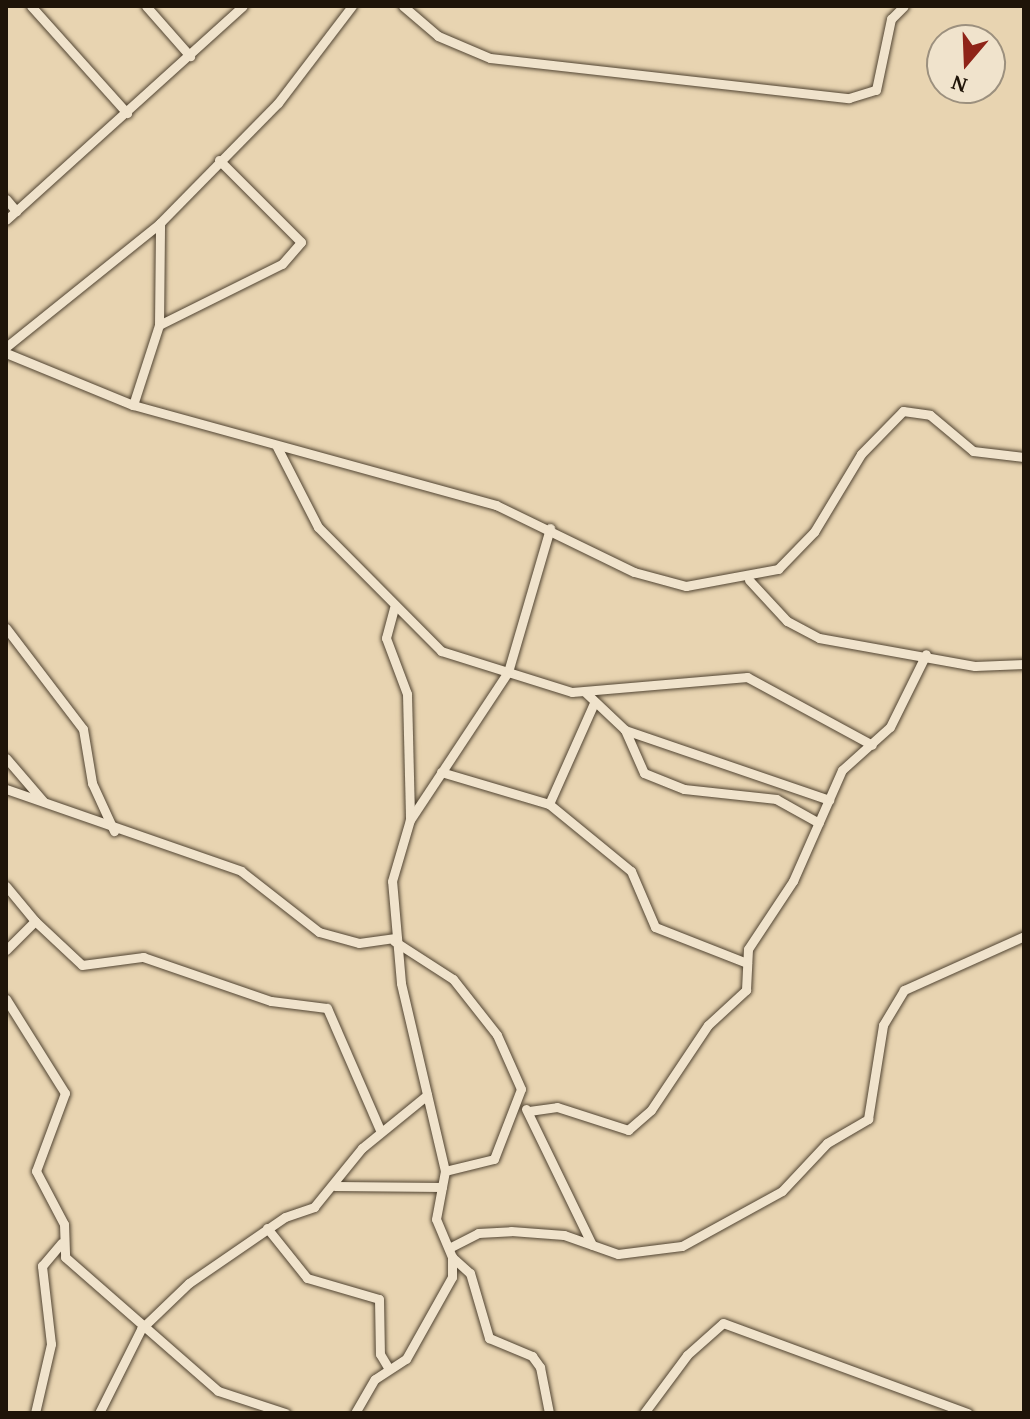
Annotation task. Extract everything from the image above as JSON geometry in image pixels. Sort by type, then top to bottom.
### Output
[{"type":"street","points":[[31,6],[127,113]]},
{"type":"street","points":[[146,6],[190,56]]},
{"type":"street","points":[[6,220],[243,6]]},
{"type":"street","points":[[352,6],[278,103],[160,223],[6,350],[133,405],[481,501],[550,528],[665,583],[749,580],[798,552],[861,454],[903,411],[930,415],[973,451],[1024,457]]},
{"type":"street","points":[[403,6],[438,36],[490,58],[849,98],[876,90],[891,19],[904,6]]},
{"type":"street","points":[[159,325],[282,264],[301,242],[219,160]]},
{"type":"street","points":[[6,199],[16,211]]},
{"type":"street","points":[[133,405],[159,325],[160,223]]},
{"type":"street","points":[[276,445],[318,527],[394,608],[441,651],[585,692],[747,677],[872,745]]},
{"type":"street","points":[[549,1413],[540,1367],[532,1356],[489,1338],[470,1273],[451,1253],[436,1219],[445,1171],[394,940],[392,881],[410,820],[508,672],[550,528]]},
{"type":"street","points":[[749,580],[787,621],[819,638],[926,654],[975,666],[1024,664]]},
{"type":"street","points":[[394,608],[386,638],[407,694],[410,820]]},
{"type":"street","points":[[6,628],[83,729],[92,783],[114,831]]},
{"type":"street","points":[[529,1111],[557,1107],[611,1129],[634,1127],[675,1081],[708,1025],[746,990],[747,963],[819,823],[842,770],[872,745],[905,705],[926,654]]},
{"type":"street","points":[[585,692],[625,730],[829,800]]},
{"type":"street","points":[[549,804],[594,703]]},
{"type":"street","points":[[625,730],[634,760],[654,778],[708,794],[776,799],[819,823]]},
{"type":"street","points":[[6,758],[44,802]]},
{"type":"street","points":[[441,772],[549,804],[631,871],[655,927],[747,963]]},
{"type":"street","points":[[6,789],[114,831],[241,871],[319,932],[359,943],[394,940],[453,979],[497,1035],[521,1089],[494,1159],[445,1171]]},
{"type":"street","points":[[6,886],[35,921],[82,965],[143,957],[271,1001],[327,1008],[380,1130]]},
{"type":"street","points":[[6,950],[35,921]]},
{"type":"street","points":[[355,1413],[366,1390],[389,1369],[406,1359],[443,1301],[451,1253],[478,1233],[511,1231],[651,1255],[782,1191],[827,1143],[868,1119],[891,1002],[933,974],[1024,936]]},
{"type":"street","points":[[6,999],[65,1093],[36,1171],[64,1224],[61,1243],[65,1257],[141,1329],[227,1397],[285,1413]]},
{"type":"street","points":[[99,1413],[141,1329],[207,1268],[267,1228],[314,1207],[380,1130],[427,1095]]},
{"type":"street","points":[[518,1103],[529,1111],[592,1245]]},
{"type":"street","points":[[335,1186],[442,1187]]},
{"type":"street","points":[[267,1228],[307,1278],[379,1299],[380,1354],[389,1369]]},
{"type":"street","points":[[35,1413],[51,1344],[42,1266],[61,1243]]},
{"type":"street","points":[[644,1413],[687,1355],[723,1323],[968,1413]]}]
